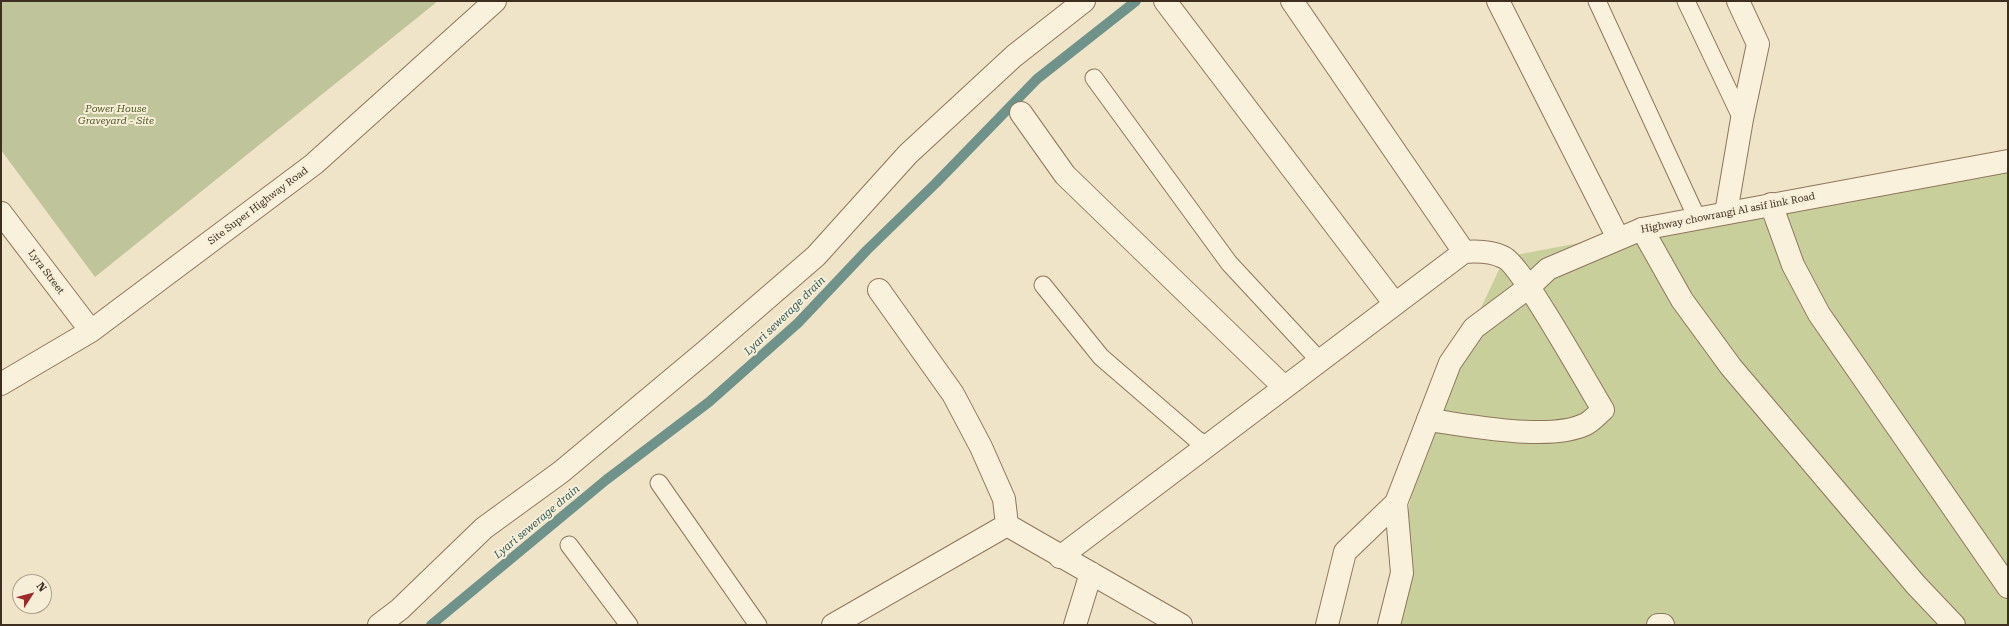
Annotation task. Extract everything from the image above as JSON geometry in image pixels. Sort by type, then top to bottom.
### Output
[{"type":"street","name":"Site Super Highway Road","points":[[1,384],[91,331],[314,164],[495,1]]},
{"type":"street","points":[[378,625],[400,609],[484,528],[567,467],[706,351],[816,256],[908,154],[1014,56],[1084,1]]},
{"type":"street","points":[[1165,1],[1395,304]]},
{"type":"street","points":[[1292,1],[1464,252]]},
{"type":"street","points":[[1498,1],[1618,238]]},
{"type":"street","points":[[1726,213],[1742,119],[1758,44],[1738,1]]},
{"type":"street","points":[[1021,113],[1065,175],[1284,387]]},
{"type":"street","name":"Highway chowrangi Al asif link Road","points":[[1396,503],[1450,363],[1474,328],[1529,287],[1548,269],[1642,228],[2008,161]]},
{"type":"street","points":[[1771,204],[1793,265],[1820,314],[2008,587]]},
{"type":"street","name":"Lyra Street","points":[[1,213],[91,331]]},
{"type":"street","points":[[1642,228],[1682,300],[1731,367],[1916,585],[1954,625]]},
{"type":"street","points":[[1060,557],[1206,445],[1464,252],[1479,251],[1505,257],[1529,287],[1603,410],[1588,424],[1572,429],[1528,433],[1428,420]]},
{"type":"street","points":[[879,290],[953,394],[981,447],[1004,499],[1007,524]]},
{"type":"street","points":[[1327,625],[1345,552],[1396,503]]},
{"type":"street","points":[[1389,625],[1402,573],[1396,503]]},
{"type":"street","points":[[1007,524],[1060,557],[1091,573],[1181,625]]},
{"type":"street","points":[[833,625],[1007,524]]},
{"type":"street","points":[[1075,625],[1091,573]]},
{"type":"street","points":[[1658,625],[1663,625]]},
{"type":"lane","points":[[1597,1],[1697,218]]},
{"type":"lane","points":[[1686,1],[1742,119]]},
{"type":"lane","points":[[1094,78],[1229,263],[1319,360]]},
{"type":"lane","points":[[1043,285],[1101,358],[1196,439],[1206,445]]},
{"type":"lane","points":[[659,482],[758,625]]},
{"type":"lane","points":[[569,545],[630,625]]},
{"type":"green space","name":"Power House Graveyard - Site","points":[[1,1],[438,1],[95,277],[1,150]]},
{"type":"green space","points":[[2008,162],[2008,625],[1383,625],[1428,420],[1505,257]]},
{"type":"waterway","name":"Lyari sewerage drain","points":[[431,625],[606,480],[709,402],[798,323],[867,250],[936,183],[1037,79],[1136,1]]}]
